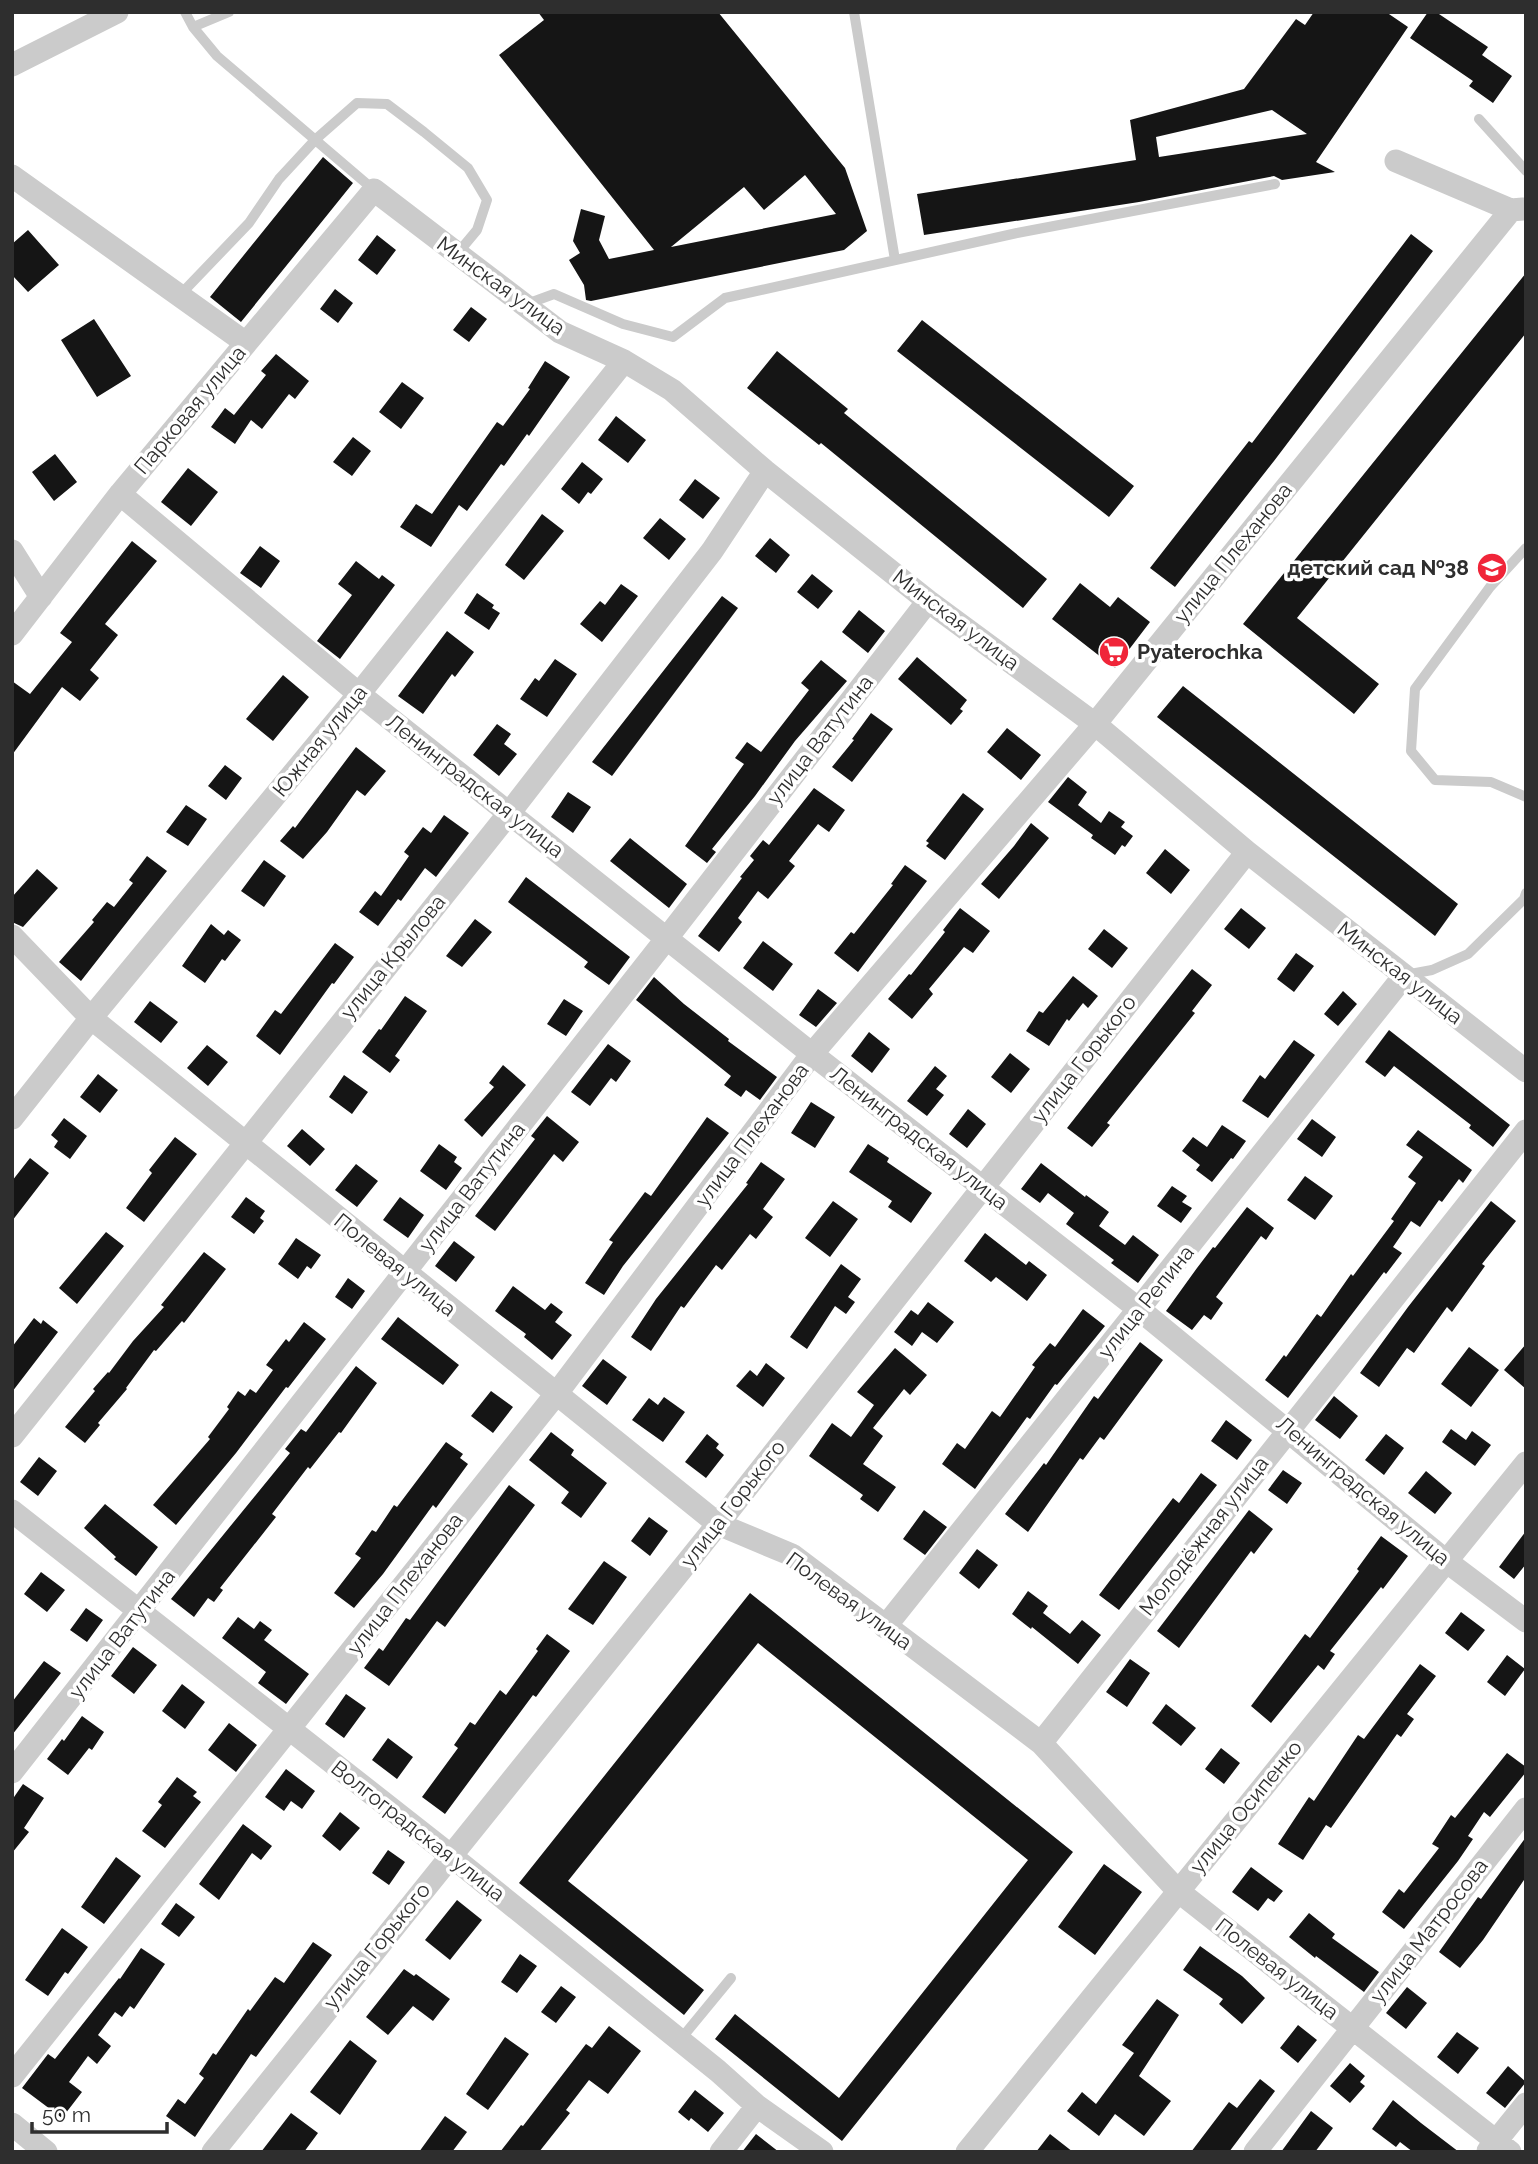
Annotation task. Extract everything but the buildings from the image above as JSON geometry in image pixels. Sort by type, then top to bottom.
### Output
[{"type":"street","points":[[12,65],[117,12]]},
{"type":"street","points":[[1396,161],[1518,209]]},
{"type":"street","points":[[12,176],[246,343]]},
{"type":"street","name":"Минская улица","points":[[374,190],[560,332],[624,361],[672,390],[765,471],[928,601],[1095,724],[1247,852],[1526,1071]]},
{"type":"street","name":"Парковая улица","points":[[12,634],[120,494],[374,190]]},
{"type":"street","name":"улица Плеханова","points":[[12,2076],[557,1393],[812,1054],[1095,724],[1518,209]]},
{"type":"street","name":"Южная улица","points":[[12,1118],[90,1018],[359,694],[624,361]]},
{"type":"street","name":"улица Крылова","points":[[12,1436],[510,812],[712,551],[765,471]]},
{"type":"street","name":"Ленинградская улица","points":[[120,494],[359,694],[812,1054],[1140,1310],[1446,1561],[1526,1621]]},
{"type":"street","points":[[12,551],[41,597]]},
{"type":"street","name":"улица Ватутина","points":[[12,1772],[928,601]]},
{"type":"street","name":"улица Горького","points":[[213,2152],[718,1524],[1247,852]]},
{"type":"street","name":"Полевая улица","points":[[12,936],[90,1018],[718,1524],[792,1555],[1041,1744],[1178,1891],[1498,2148]]},
{"type":"street","name":"улица Репина","points":[[885,1627],[1404,976]]},
{"type":"street","name":"Молодёжная улица","points":[[1041,1744],[1526,1131]]},
{"type":"street","name":"улица Осипенко","points":[[968,2152],[1526,1463]]},
{"type":"street","name":"Волгоградская улица","points":[[12,1511],[450,1855],[680,2040],[757,2106],[822,2152]]},
{"type":"street","name":"улица Матросова","points":[[1255,2152],[1526,1809]]},
{"type":"street","points":[[1498,2148],[1526,2104]]},
{"type":"street","points":[[721,2152],[757,2106]]},
{"type":"street","points":[[12,2123],[40,2150]]},
{"type":"lane","points":[[185,12],[193,27],[217,56],[374,190]]},
{"type":"lane","points":[[193,27],[229,12]]},
{"type":"lane","points":[[854,12],[895,260]]},
{"type":"lane","points":[[179,296],[249,223],[279,179],[316,139],[358,103],[387,104],[468,168],[487,200],[477,230],[457,254]]},
{"type":"lane","points":[[1479,119],[1526,171]]},
{"type":"lane","points":[[524,305],[554,294],[623,324],[673,338],[725,298],[1017,233],[1275,184]]},
{"type":"lane","points":[[1526,548],[1490,587],[1415,689],[1411,751],[1435,780],[1491,782],[1526,797]]},
{"type":"lane","points":[[1404,976],[1432,970],[1468,954],[1524,899],[1526,893]]},
{"type":"lane","points":[[680,2040],[731,1978]]},
{"type":"place","name":"детский сад №38","points":[[1492,568]]},
{"type":"place","name":"Pyaterochka","points":[[1114,652]]}]
